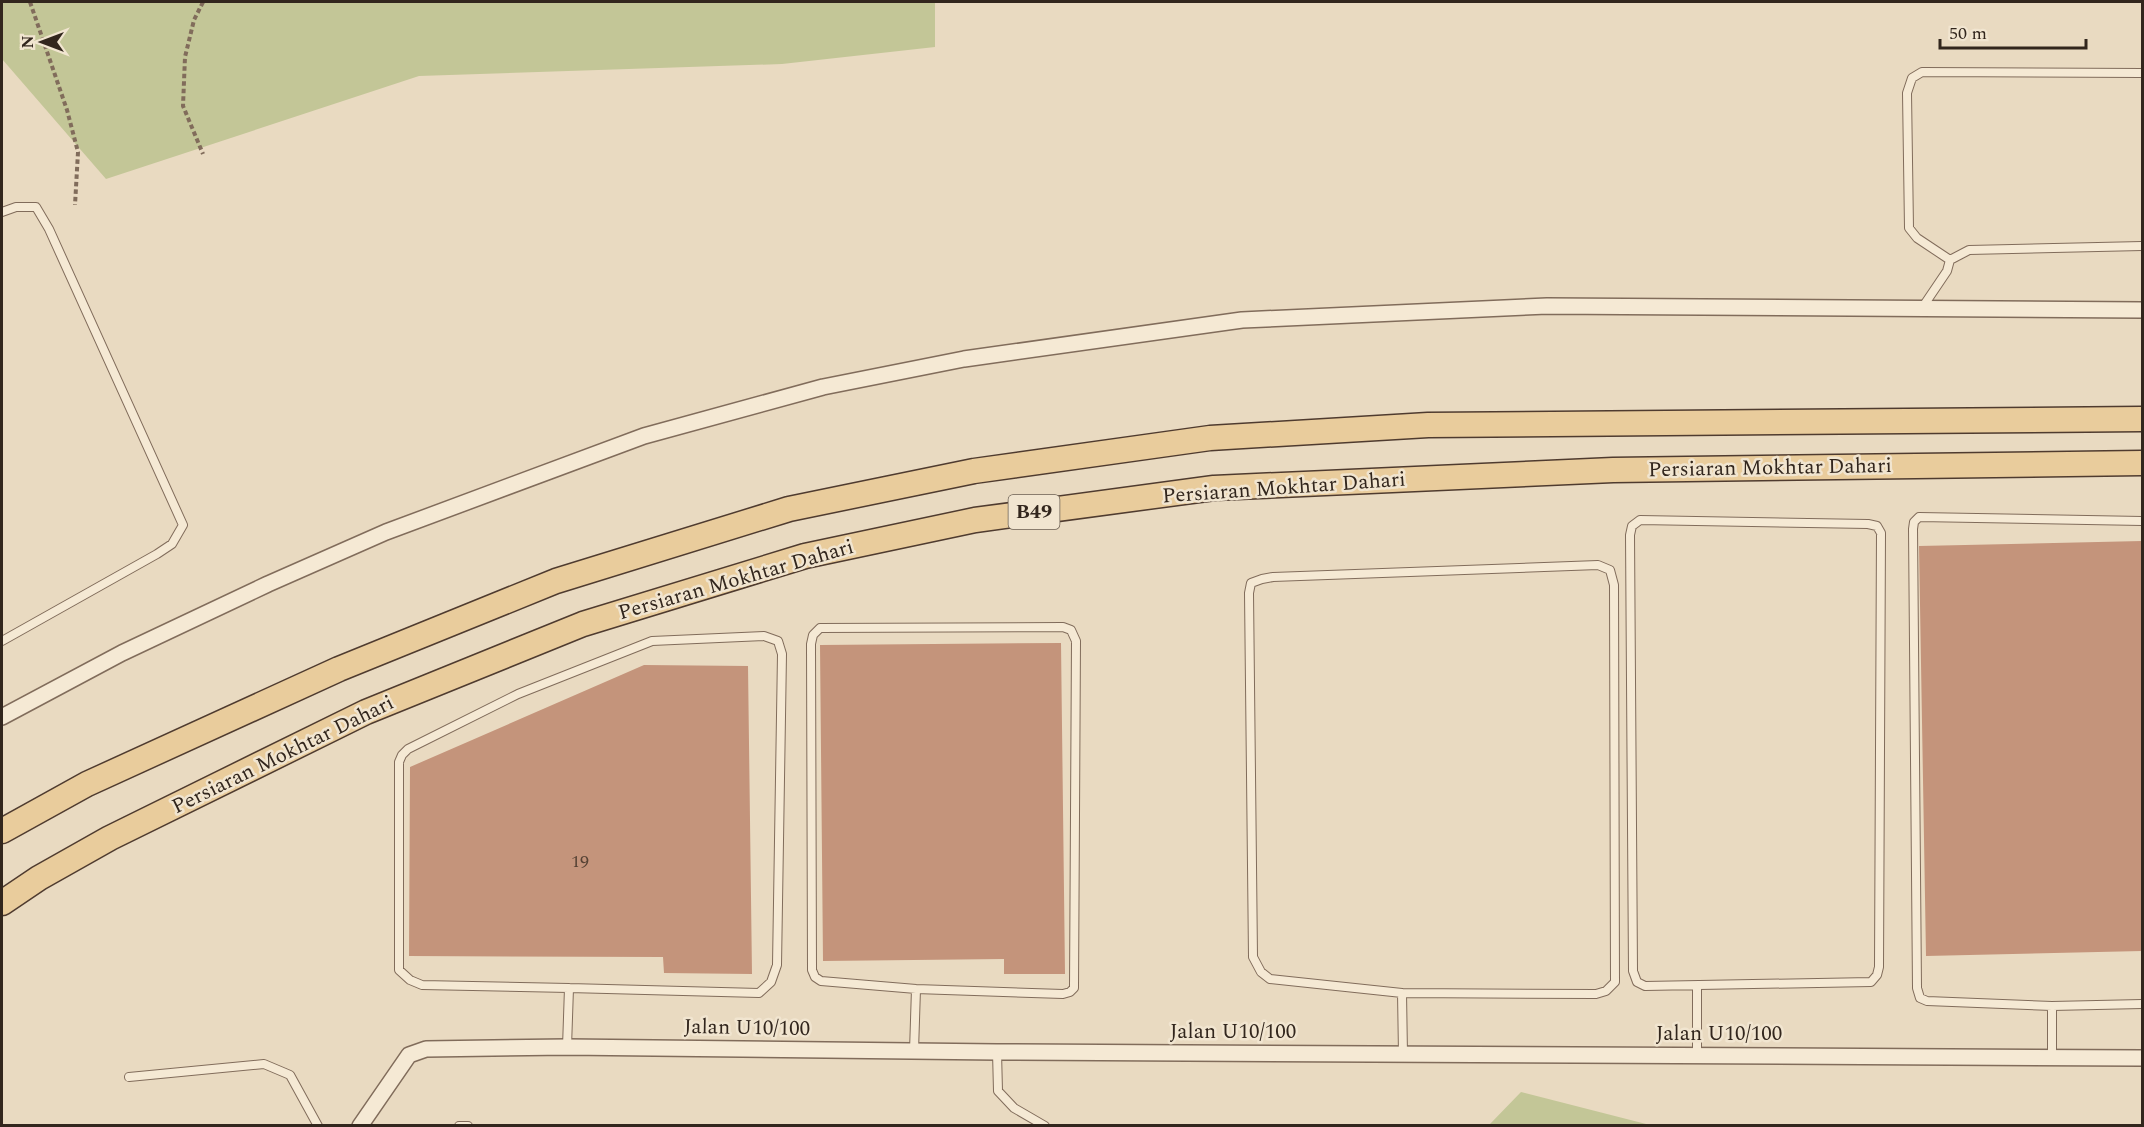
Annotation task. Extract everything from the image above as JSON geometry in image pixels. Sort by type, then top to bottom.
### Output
[{"type":"main road","name":"B49","points":[[2,831],[87,784],[339,669],[556,581],[789,509],[974,471],[1210,438],[1428,424],[2142,419]]},
{"type":"main road","name":"Persiaran Mokhtar Dahari","points":[[2,903],[39,878],[110,838],[366,712],[583,624],[804,556],[975,520],[1226,488],[1613,470],[2142,463]]},
{"type":"street","points":[[2,717],[122,653],[268,584],[386,532],[644,436],[823,387],[964,359],[1242,320],[1547,306],[2142,310]]},
{"type":"street","name":"Jalan U10/100","points":[[360,1125],[409,1055],[426,1049],[567,1047],[997,1052],[2142,1058]]},
{"type":"lane","points":[[1950,260],[1917,238],[1909,228],[1907,93],[1912,78],[1922,72],[2142,73]]},
{"type":"lane","points":[[2,212],[15,207],[36,207],[183,525],[172,544],[157,554],[2,641]]},
{"type":"lane","points":[[1921,309],[1947,272],[1950,260],[1969,249],[2142,246]]},
{"type":"lane","points":[[2142,521],[1919,517],[1914,522],[1917,988],[1920,998],[1927,1001],[2052,1006],[2142,1004]]},
{"type":"lane","points":[[1640,520],[1877,526],[1881,533],[1879,955],[1877,975],[1871,982],[1697,986],[1645,986],[1637,982],[1633,971],[1632,526],[1640,520]]},
{"type":"lane","points":[[1598,565],[1610,570],[1614,585],[1615,982],[1606,991],[1596,994],[1402,993],[1270,979],[1261,972],[1252,957],[1249,592],[1251,583],[1273,577],[1598,565]]},
{"type":"lane","points":[[1063,627],[1071,630],[1076,641],[1074,988],[1063,994],[916,989],[821,981],[812,970],[811,644],[813,635],[820,628],[1063,627]]},
{"type":"lane","points":[[764,636],[778,641],[782,654],[777,965],[771,982],[759,993],[569,988],[422,985],[410,980],[399,970],[399,762],[402,755],[408,748],[518,694],[652,641],[764,636]]},
{"type":"lane","points":[[1697,986],[1697,1055]]},
{"type":"lane","points":[[567,1047],[569,988]]},
{"type":"lane","points":[[914,1051],[916,989]]},
{"type":"lane","points":[[1402,993],[1403,1054]]},
{"type":"lane","points":[[2052,1006],[2052,1057]]},
{"type":"lane","points":[[997,1052],[998,1091],[1014,1108],[1045,1125]]},
{"type":"lane","points":[[129,1077],[264,1064],[290,1075],[318,1125]]},
{"type":"lane","points":[[459,1125],[468,1125]]},
{"type":"path","points":[[30,2],[78,152],[75,205]]},
{"type":"path","points":[[203,2],[195,20],[185,57],[183,106],[203,154]]},
{"type":"green space","points":[[2,2],[935,2],[935,47],[782,64],[419,76],[106,179],[2,59]]},
{"type":"green space","points":[[1521,1092],[1650,1125],[1489,1125]]},
{"type":"building","points":[[2142,541],[2142,951],[1926,956],[1919,546]]},
{"type":"building","points":[[1061,643],[1065,974],[1004,974],[1004,959],[823,961],[820,645]]},
{"type":"building","points":[[644,665],[748,666],[752,974],[664,973],[663,957],[409,956],[410,767]]}]
